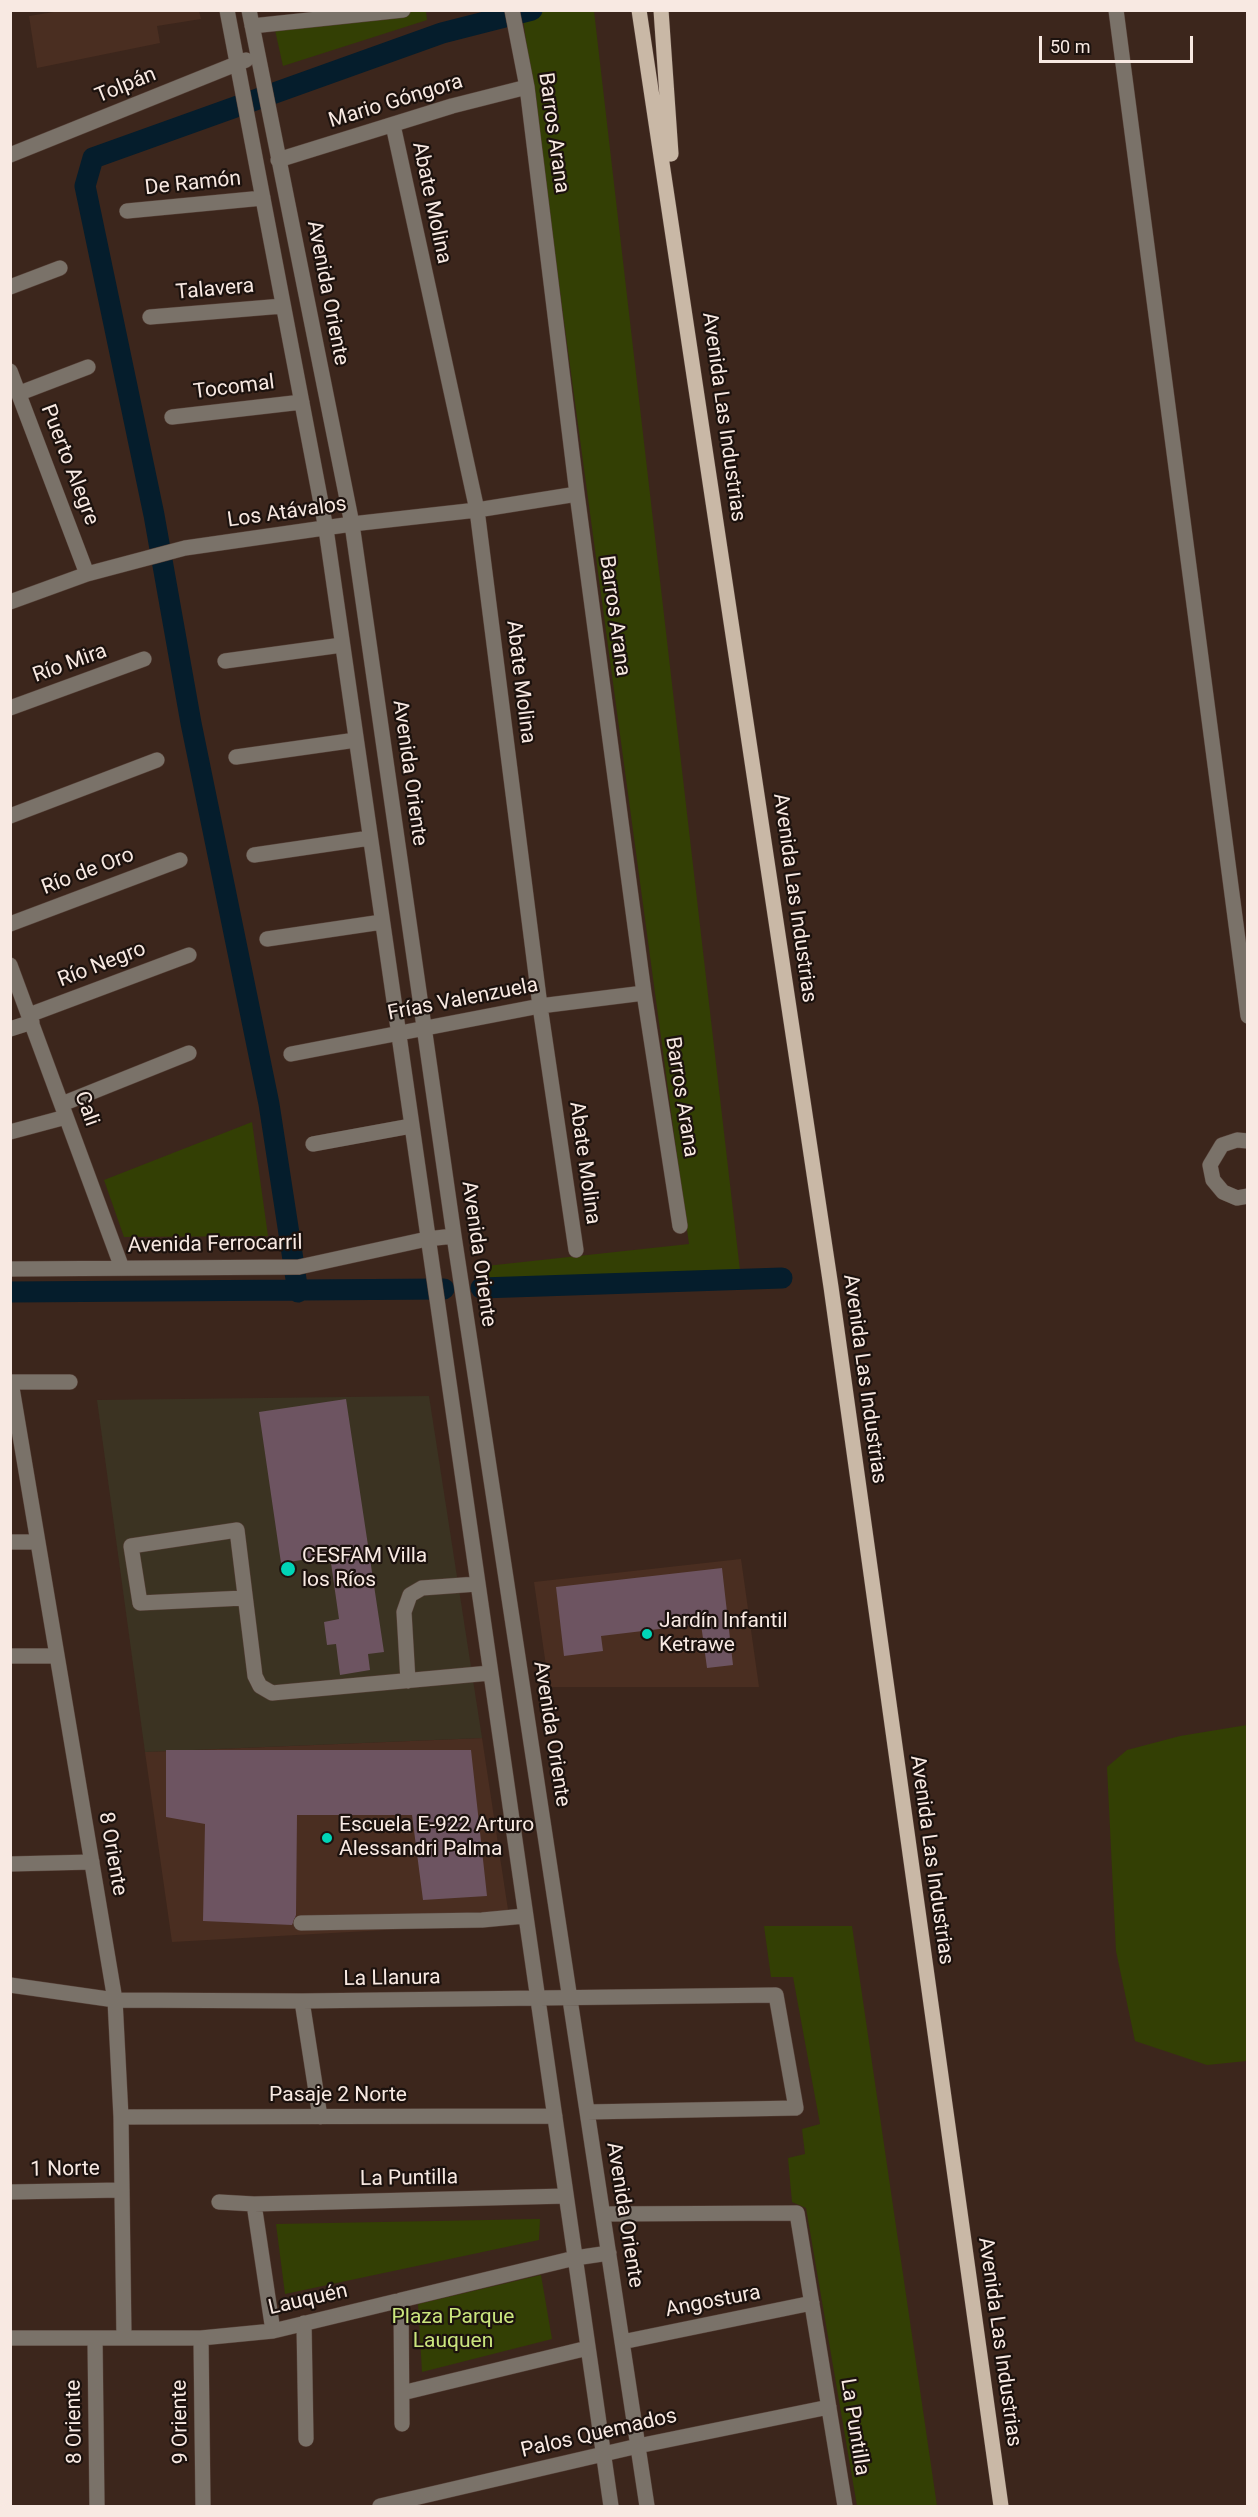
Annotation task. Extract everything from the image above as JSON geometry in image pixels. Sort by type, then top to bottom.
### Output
[{"type":"main road","name":"Avenida Las Industrias","points":[[639,10],[679,258],[831,1287],[1001,2506]]},
{"type":"main road","name":"Avenida Las Industrias","points":[[660,10],[679,258]]},
{"type":"street","points":[[227,10],[326,529],[611,2506]]},
{"type":"street","name":"Avenida Oriente","points":[[249,10],[352,524],[454,1236],[647,2506]]},
{"type":"street","points":[[252,26],[403,10]]},
{"type":"street","name":"Barros Arana","points":[[512,10],[527,87],[577,494],[644,993],[680,1226]]},
{"type":"street","points":[[1116,10],[1248,1016]]},
{"type":"street","name":"Tolpán","points":[[10,155],[257,55]]},
{"type":"street","name":"Mario Góngora","points":[[279,160],[527,87]]},
{"type":"street","name":"Abate Molina","points":[[393,125],[477,510],[540,1006],[576,1250]]},
{"type":"street","name":"De Ramón","points":[[127,211],[263,198]]},
{"type":"street","points":[[10,287],[60,268]]},
{"type":"street","name":"Talavera","points":[[150,316],[283,306]]},
{"type":"street","points":[[20,393],[88,367]]},
{"type":"street","name":"Puerto Alegre","points":[[10,371],[87,574]]},
{"type":"street","name":"Tocomal","points":[[172,417],[302,402]]},
{"type":"street","name":"Los Atávalos","points":[[10,602],[87,574],[185,549],[352,524],[477,510],[577,494]]},
{"type":"street","points":[[225,661],[342,645]]},
{"type":"street","name":"Río Mira","points":[[10,708],[144,659]]},
{"type":"street","points":[[236,757],[356,740]]},
{"type":"street","points":[[10,816],[157,760]]},
{"type":"street","points":[[254,855],[370,838]]},
{"type":"street","name":"Río de Oro","points":[[10,924],[180,860]]},
{"type":"street","points":[[267,939],[382,922]]},
{"type":"street","name":"Río Negro","points":[[10,1029],[30,1018],[189,955]]},
{"type":"street","name":"Cali","points":[[10,964],[122,1268]]},
{"type":"street","name":"Frías Valenzuela","points":[[291,1054],[540,1006],[644,993]]},
{"type":"street","points":[[10,1132],[64,1111],[189,1053]]},
{"type":"street","points":[[314,1144],[411,1126]]},
{"type":"street","points":[[1248,1141],[1237,1140],[1222,1145],[1210,1165],[1213,1180],[1223,1192],[1237,1197],[1248,1196]]},
{"type":"street","name":"Avenida Ferrocarril","points":[[10,1269],[299,1268],[427,1239],[454,1236]]},
{"type":"street","points":[[11,1382],[70,1382]]},
{"type":"street","name":"8 Oriente","points":[[11,1382],[115,2000],[121,2117],[124,2338]]},
{"type":"street","points":[[244,1598],[140,1603],[131,1546],[237,1530],[255,1676],[265,1690],[280,1694],[490,1673]]},
{"type":"street","points":[[10,1542],[38,1542]]},
{"type":"street","points":[[408,1681],[404,1612],[410,1595],[422,1588],[477,1584]]},
{"type":"street","points":[[10,1656],[57,1656]]},
{"type":"street","points":[[10,1864],[92,1862]]},
{"type":"street","points":[[301,1923],[482,1920],[525,1916]]},
{"type":"street","name":"La Llanura","points":[[10,1985],[115,2000],[302,2001],[776,1995],[796,2108],[587,2112]]},
{"type":"street","points":[[302,2001],[320,2117]]},
{"type":"street","name":"Pasaje 2 Norte","points":[[121,2117],[555,2116]]},
{"type":"street","name":"1 Norte","points":[[10,2192],[121,2190]]},
{"type":"street","name":"La Puntilla","points":[[219,2202],[254,2204],[566,2196]]},
{"type":"street","points":[[254,2204],[273,2331]]},
{"type":"street","name":"La Puntilla","points":[[603,2214],[797,2212],[845,2506]]},
{"type":"street","name":"Lauquén","points":[[10,2338],[201,2338],[273,2331],[575,2258],[609,2253]]},
{"type":"street","points":[[400,2300],[402,2424]]},
{"type":"street","name":"Angostura","points":[[622,2342],[812,2303]]},
{"type":"street","points":[[304,2324],[306,2439]]},
{"type":"street","name":"8 Oriente","points":[[95,2338],[97,2506]]},
{"type":"street","name":"9 Oriente","points":[[201,2338],[203,2506]]},
{"type":"street","points":[[402,2393],[588,2348]]},
{"type":"street","name":"Palos Quemados","points":[[380,2506],[603,2453],[829,2407]]},
{"type":"shaded area","points":[[60,11],[199,11],[201,19],[157,26],[160,43],[37,68],[29,16]]},
{"type":"shaded area","name":"CESFAM Villa los Ríos","points":[[429,1396],[482,1738],[145,1752],[97,1400]]},
{"type":"shaded area","name":"Jardín Infantil Ketrawe","points":[[741,1559],[759,1687],[549,1687],[534,1582]]},
{"type":"shaded area","name":"Escuela E-922 Arturo Alessandri Palma","points":[[482,1738],[510,1923],[172,1942],[145,1752]]},
{"type":"green space","points":[[409,10],[426,11],[427,20],[283,66],[275,30]]},
{"type":"green space","points":[[522,11],[594,11],[741,1279],[488,1287],[486,1266],[689,1244]]},
{"type":"green space","points":[[252,1122],[268,1236],[124,1237],[104,1180]]},
{"type":"green space","points":[[1247,1725],[1247,2061],[1207,2065],[1135,2041],[1116,1951],[1107,1767],[1127,1750],[1180,1736]]},
{"type":"green space","points":[[764,1926],[852,1926],[937,2506],[857,2506],[806,2208],[792,2202],[788,2158],[805,2154],[802,2129],[820,2124],[793,1977],[771,1977]]},
{"type":"green space","points":[[540,2219],[539,2240],[285,2294],[276,2224]]},
{"type":"green space","name":"Plaza Parque Lauquen","points":[[541,2275],[552,2339],[422,2372],[418,2304]]},
{"type":"building","points":[[346,1399],[384,1652],[368,1654],[370,1670],[340,1675],[336,1644],[327,1645],[324,1622],[339,1619],[330,1556],[281,1563],[259,1412]]},
{"type":"building","points":[[722,1568],[733,1665],[707,1668],[701,1624],[601,1636],[603,1651],[564,1656],[556,1587]]},
{"type":"building","points":[[166,1750],[471,1750],[487,1896],[423,1900],[412,1815],[297,1815],[296,1915],[292,1925],[203,1921],[205,1824],[166,1817]]},
{"type":"waterway","points":[[298,1292],[269,1104],[191,723],[154,515],[85,186],[93,158],[442,33],[532,10]]},
{"type":"waterway","points":[[481,1288],[782,1278]]},
{"type":"waterway","points":[[10,1292],[444,1289]]},
{"type":"place","name":"CESFAM Villa los Ríos","points":[[288,1569]]},
{"type":"place","name":"Jardín Infantil Ketrawe","points":[[647,1634]]},
{"type":"place","name":"Escuela E-922 Arturo Alessandri Palma","points":[[327,1838]]}]
